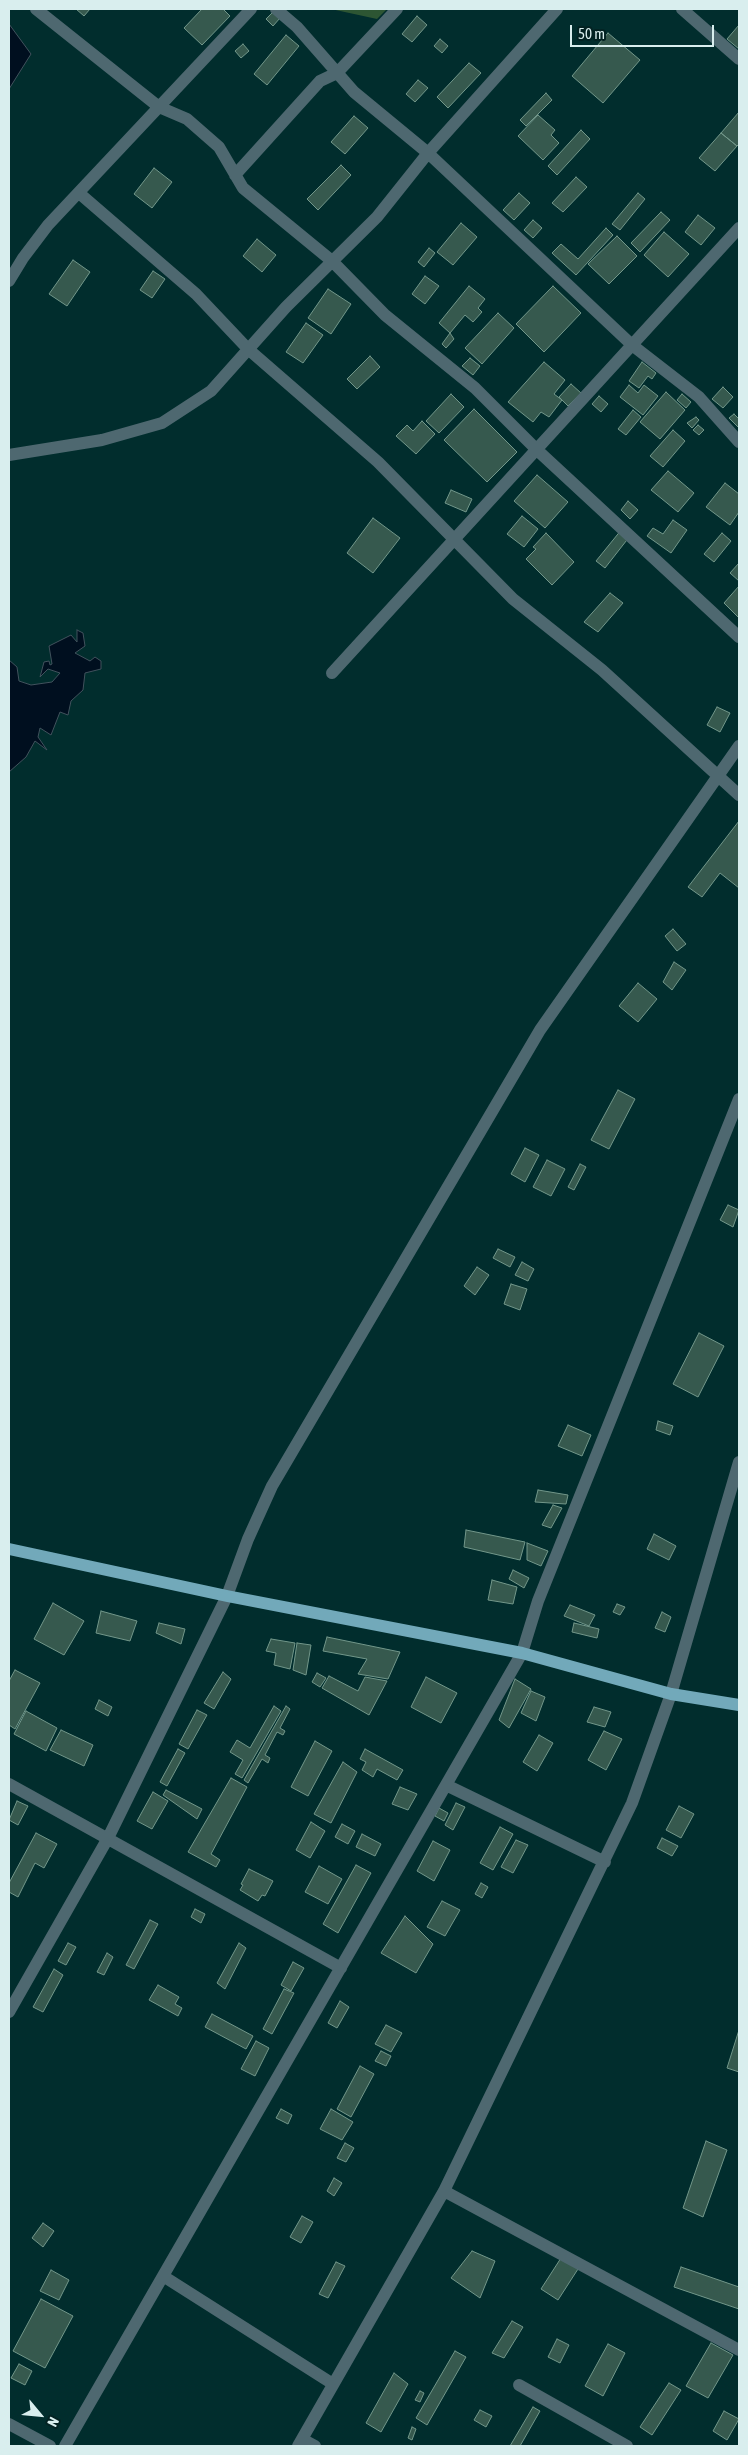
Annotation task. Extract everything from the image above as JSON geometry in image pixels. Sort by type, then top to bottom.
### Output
[{"type":"main road","points":[[10,1553],[522,1653],[671,1694],[739,1705]]},
{"type":"street","points":[[36,9],[159,108],[187,119],[200,130],[219,147],[243,188],[332,261],[385,315],[475,388],[536,449],[739,637]]},
{"type":"street","points":[[9,281],[48,224],[251,9]]},
{"type":"street","points":[[276,9],[297,27],[354,92],[428,153],[632,344],[698,396],[739,442]]},
{"type":"street","points":[[235,175],[320,81],[337,73],[397,9]]},
{"type":"street","points":[[9,455],[102,440],[162,423],[211,391],[286,306],[377,216],[428,153],[557,9]]},
{"type":"street","points":[[682,9],[739,59]]},
{"type":"street","points":[[79,193],[196,294],[248,349],[378,462],[513,599],[602,670],[739,795]]},
{"type":"street","points":[[332,673],[739,228]]},
{"type":"street","points":[[9,2012],[108,1838],[227,1596],[248,1539],[272,1486],[540,1030],[739,746]]},
{"type":"street","points":[[65,2446],[522,1653],[538,1601],[707,1183],[739,1099]]},
{"type":"street","points":[[315,2446],[300,2443],[444,2192],[632,1803],[671,1694],[739,1462]]},
{"type":"street","points":[[9,1784],[341,1968]]},
{"type":"street","points":[[446,1785],[605,1862]]},
{"type":"street","points":[[444,2192],[739,2350]]},
{"type":"street","points":[[163,2276],[333,2384]]},
{"type":"street","points":[[519,2385],[627,2446]]},
{"type":"street","points":[[9,2424],[50,2446]]},
{"type":"green space","points":[[331,9],[387,9],[377,19]]},
{"type":"water","points":[[9,24],[31,54],[9,89]]},
{"type":"water","points":[[77,630],[83,633],[85,646],[75,653],[90,661],[95,657],[101,661],[101,669],[85,673],[83,690],[71,701],[68,715],[60,712],[51,735],[40,728],[38,737],[47,750],[35,741],[26,757],[9,772],[9,660],[17,667],[19,681],[31,685],[52,682],[60,673],[48,669],[40,677],[44,662],[49,661],[50,665],[52,664],[49,646],[71,635],[77,642]]},
{"type":"building","points":[[76,9],[90,9],[84,16]]},
{"type":"building","points":[[202,9],[223,9],[230,16],[202,45],[184,28]]},
{"type":"building","points":[[273,12],[280,18],[273,26],[266,19]]},
{"type":"building","points":[[417,16],[427,25],[412,42],[402,34]]},
{"type":"building","points":[[739,25],[739,49],[727,39]]},
{"type":"building","points":[[608,33],[640,60],[603,103],[572,76]]},
{"type":"building","points":[[286,35],[299,46],[267,85],[254,74]]},
{"type":"building","points":[[440,39],[448,46],[442,53],[434,46]]},
{"type":"building","points":[[243,44],[249,51],[241,58],[235,51]]},
{"type":"building","points":[[469,63],[481,73],[448,108],[437,97]]},
{"type":"building","points":[[418,80],[428,88],[415,102],[406,94]]},
{"type":"building","points":[[546,93],[552,100],[526,126],[520,120]]},
{"type":"building","points":[[739,112],[739,144],[737,146],[721,133]]},
{"type":"building","points":[[538,115],[555,130],[551,135],[559,143],[543,160],[518,136]]},
{"type":"building","points":[[354,116],[368,128],[345,154],[331,142]]},
{"type":"building","points":[[581,130],[590,139],[557,175],[548,166]]},
{"type":"building","points":[[721,133],[737,146],[715,171],[699,158]]},
{"type":"building","points":[[341,165],[351,175],[318,210],[307,199]]},
{"type":"building","points":[[154,168],[172,182],[152,208],[134,194]]},
{"type":"building","points":[[576,177],[587,187],[563,212],[552,203]]},
{"type":"building","points":[[519,193],[530,203],[514,220],[503,210]]},
{"type":"building","points":[[638,193],[645,199],[620,230],[612,224]]},
{"type":"building","points":[[661,212],[670,220],[640,252],[631,243]]},
{"type":"building","points":[[698,215],[715,228],[701,245],[685,232]]},
{"type":"building","points":[[533,220],[542,228],[533,238],[524,230]]},
{"type":"building","points":[[461,223],[477,237],[453,265],[437,252]]},
{"type":"building","points":[[606,228],[613,235],[576,275],[552,253],[561,244],[578,259]]},
{"type":"building","points":[[664,232],[689,254],[668,277],[644,255]]},
{"type":"building","points":[[617,236],[637,256],[609,284],[588,264]]},
{"type":"building","points":[[257,239],[276,255],[262,272],[243,256]]},
{"type":"building","points":[[429,248],[435,253],[424,267],[418,262]]},
{"type":"building","points":[[73,260],[90,272],[67,306],[49,294]]},
{"type":"building","points":[[153,271],[165,279],[152,298],[140,290]]},
{"type":"building","points":[[425,276],[439,286],[425,304],[412,294]]},
{"type":"building","points":[[469,286],[485,299],[478,308],[482,312],[473,322],[465,315],[450,333],[439,323]]},
{"type":"building","points":[[553,286],[581,313],[544,352],[516,324]]},
{"type":"building","points":[[328,289],[351,304],[331,334],[308,318]]},
{"type":"building","points":[[498,313],[514,328],[482,364],[465,348]]},
{"type":"building","points":[[306,323],[323,335],[303,363],[286,352]]},
{"type":"building","points":[[450,333],[454,339],[446,348],[442,344]]},
{"type":"building","points":[[370,356],[380,367],[357,389],[347,379]]},
{"type":"building","points":[[470,358],[480,366],[473,375],[462,366]]},
{"type":"building","points":[[544,362],[565,380],[554,394],[562,400],[549,417],[541,412],[533,422],[508,402]]},
{"type":"building","points":[[642,362],[656,373],[652,379],[648,376],[639,388],[629,381]]},
{"type":"building","points":[[571,384],[581,393],[568,406],[559,397]]},
{"type":"building","points":[[629,385],[638,393],[644,385],[658,396],[643,415],[620,397]]},
{"type":"building","points":[[723,387],[733,397],[723,408],[712,399]]},
{"type":"building","points":[[666,392],[685,410],[660,439],[640,422]]},
{"type":"building","points":[[451,394],[464,407],[439,433],[426,421]]},
{"type":"building","points":[[682,394],[691,402],[686,408],[677,400]]},
{"type":"building","points":[[599,396],[608,404],[601,412],[592,404]]},
{"type":"building","points":[[474,409],[517,452],[487,482],[444,440]]},
{"type":"building","points":[[633,410],[641,417],[626,435],[618,429]]},
{"type":"building","points":[[734,414],[739,419],[739,428],[729,418]]},
{"type":"building","points":[[696,417],[699,420],[692,428],[687,423]]},
{"type":"building","points":[[422,421],[435,434],[416,454],[396,436],[407,425],[413,431]]},
{"type":"building","points":[[698,425],[704,430],[699,435],[693,430]]},
{"type":"building","points":[[673,430],[685,441],[663,467],[650,456]]},
{"type":"building","points":[[668,471],[694,493],[678,512],[651,490]]},
{"type":"building","points":[[537,475],[568,502],[545,528],[514,501]]},
{"type":"building","points":[[725,483],[739,494],[739,512],[730,525],[706,507]]},
{"type":"building","points":[[451,490],[472,499],[466,512],[445,503]]},
{"type":"building","points":[[628,501],[638,510],[630,519],[621,510]]},
{"type":"building","points":[[522,516],[538,529],[524,547],[507,534]]},
{"type":"building","points":[[373,518],[400,538],[373,573],[347,553]]},
{"type":"building","points":[[673,520],[687,530],[671,553],[647,536],[653,528],[663,534]]},
{"type":"building","points":[[622,529],[630,536],[605,568],[596,561]]},
{"type":"building","points":[[546,533],[574,562],[552,585],[526,559],[536,549],[533,547]]},
{"type":"building","points":[[722,533],[731,541],[714,562],[704,554]]},
{"type":"building","points":[[739,563],[739,581],[730,573]]},
{"type":"building","points":[[739,586],[739,618],[724,603]]},
{"type":"building","points":[[610,593],[623,603],[598,632],[584,622]]},
{"type":"building","points":[[717,707],[730,713],[720,732],[707,725]]},
{"type":"building","points":[[739,821],[739,888],[720,873],[702,897],[688,887]]},
{"type":"building","points":[[673,929],[686,944],[677,951],[665,936]]},
{"type":"building","points":[[674,962],[686,970],[672,990],[663,982]]},
{"type":"building","points":[[638,983],[657,999],[638,1022],[619,1006]]},
{"type":"building","points":[[618,1090],[635,1099],[609,1149],[591,1140]]},
{"type":"building","points":[[525,1148],[539,1155],[525,1182],[511,1174]]},
{"type":"building","points":[[547,1160],[565,1169],[551,1196],[533,1187]]},
{"type":"building","points":[[580,1164],[586,1167],[574,1190],[568,1187]]},
{"type":"building","points":[[728,1205],[739,1210],[733,1227],[720,1220]]},
{"type":"building","points":[[498,1249],[515,1257],[510,1267],[493,1258]]},
{"type":"building","points":[[522,1262],[534,1269],[528,1281],[515,1275]]},
{"type":"building","points":[[477,1267],[489,1275],[475,1295],[464,1286]]},
{"type":"building","points":[[511,1284],[527,1289],[520,1310],[504,1304]]},
{"type":"building","points":[[699,1333],[724,1346],[698,1397],[673,1384]]},
{"type":"building","points":[[658,1421],[673,1426],[670,1435],[656,1430]]},
{"type":"building","points":[[568,1425],[591,1435],[582,1456],[558,1446]]},
{"type":"building","points":[[538,1490],[568,1495],[566,1504],[535,1502]]},
{"type":"building","points":[[553,1505],[562,1508],[551,1528],[542,1525]]},
{"type":"building","points":[[466,1530],[525,1542],[520,1560],[464,1547]]},
{"type":"building","points":[[654,1534],[676,1546],[669,1560],[647,1549]]},
{"type":"building","points":[[527,1543],[548,1551],[541,1566],[527,1560]]},
{"type":"building","points":[[513,1570],[529,1578],[524,1588],[509,1579]]},
{"type":"building","points":[[492,1580],[517,1587],[513,1604],[488,1600]]},
{"type":"building","points":[[53,1603],[84,1621],[64,1655],[34,1639]]},
{"type":"building","points":[[617,1604],[625,1607],[620,1615],[613,1612]]},
{"type":"building","points":[[570,1605],[595,1615],[589,1626],[564,1616]]},
{"type":"building","points":[[101,1611],[137,1621],[130,1641],[96,1633]]},
{"type":"building","points":[[662,1612],[671,1617],[665,1632],[655,1628]]},
{"type":"building","points":[[159,1623],[185,1629],[181,1644],[156,1633]]},
{"type":"building","points":[[574,1623],[599,1629],[597,1638],[572,1632]]},
{"type":"building","points":[[327,1637],[400,1652],[388,1679],[358,1674],[367,1659],[323,1651]]},
{"type":"building","points":[[271,1639],[295,1643],[290,1669],[274,1665],[276,1653],[266,1651]]},
{"type":"building","points":[[297,1643],[311,1645],[306,1675],[293,1670]]},
{"type":"building","points":[[15,1670],[40,1683],[15,1729],[9,1725],[9,1681]]},
{"type":"building","points":[[223,1672],[231,1679],[214,1709],[204,1703]]},
{"type":"building","points":[[317,1673],[326,1678],[320,1687],[312,1682]]},
{"type":"building","points":[[329,1676],[358,1691],[365,1677],[387,1681],[369,1715],[322,1688]]},
{"type":"building","points":[[426,1677],[457,1693],[441,1723],[411,1707]]},
{"type":"building","points":[[515,1679],[531,1689],[509,1728],[499,1720]]},
{"type":"building","points":[[531,1691],[545,1697],[536,1721],[521,1713]]},
{"type":"building","points":[[99,1700],[112,1707],[108,1716],[95,1709]]},
{"type":"building","points":[[274,1706],[281,1711],[242,1778],[235,1774],[243,1760],[230,1752],[237,1740],[250,1748]]},
{"type":"building","points":[[286,1706],[290,1709],[280,1728],[285,1731],[283,1735],[277,1732],[265,1755],[270,1758],[268,1763],[262,1759],[248,1783],[244,1780]]},
{"type":"building","points":[[594,1707],[611,1712],[605,1727],[587,1722]]},
{"type":"building","points":[[197,1710],[207,1715],[188,1749],[179,1744]]},
{"type":"building","points":[[26,1711],[57,1728],[46,1751],[14,1734]]},
{"type":"building","points":[[61,1730],[93,1745],[84,1766],[50,1750]]},
{"type":"building","points":[[604,1731],[622,1739],[606,1770],[588,1760]]},
{"type":"building","points":[[539,1735],[553,1743],[537,1771],[523,1762]]},
{"type":"building","points":[[315,1741],[332,1751],[308,1796],[291,1787]]},
{"type":"building","points":[[178,1749],[185,1753],[167,1786],[160,1782]]},
{"type":"building","points":[[365,1749],[403,1770],[397,1780],[377,1769],[373,1777],[362,1770],[366,1762],[360,1759]]},
{"type":"building","points":[[343,1762],[357,1772],[331,1823],[314,1814]]},
{"type":"building","points":[[231,1778],[247,1787],[211,1854],[220,1860],[216,1867],[188,1852]]},
{"type":"building","points":[[400,1787],[417,1794],[408,1810],[392,1804]]},
{"type":"building","points":[[166,1790],[202,1809],[197,1819],[163,1795]]},
{"type":"building","points":[[153,1792],[168,1801],[152,1829],[137,1821]]},
{"type":"building","points":[[17,1801],[28,1806],[18,1825],[9,1820]]},
{"type":"building","points":[[456,1803],[465,1807],[453,1830],[445,1825]]},
{"type":"building","points":[[679,1806],[694,1814],[681,1838],[666,1830]]},
{"type":"building","points":[[439,1808],[448,1813],[444,1821],[435,1816]]},
{"type":"building","points":[[311,1822],[325,1831],[310,1858],[296,1850]]},
{"type":"building","points":[[342,1824],[355,1831],[348,1844],[335,1837]]},
{"type":"building","points":[[500,1827],[513,1834],[493,1870],[480,1863]]},
{"type":"building","points":[[36,1833],[57,1844],[44,1868],[35,1863],[18,1897],[9,1892],[9,1883]]},
{"type":"building","points":[[362,1834],[381,1844],[375,1856],[356,1847]]},
{"type":"building","points":[[662,1838],[678,1846],[672,1856],[657,1848]]},
{"type":"building","points":[[516,1840],[528,1845],[513,1873],[501,1867]]},
{"type":"building","points":[[433,1841],[450,1850],[434,1881],[417,1871]]},
{"type":"building","points":[[356,1865],[371,1873],[338,1933],[323,1924]]},
{"type":"building","points":[[319,1866],[342,1879],[328,1904],[305,1892]]},
{"type":"building","points":[[249,1869],[273,1881],[265,1896],[262,1895],[258,1901],[240,1890]]},
{"type":"building","points":[[481,1883],[488,1887],[482,1898],[475,1894]]},
{"type":"building","points":[[442,1901],[460,1910],[445,1936],[427,1927]]},
{"type":"building","points":[[195,1909],[205,1914],[201,1923],[191,1917]]},
{"type":"building","points":[[405,1916],[433,1944],[416,1973],[381,1953]]},
{"type":"building","points":[[150,1920],[158,1924],[134,1969],[126,1965]]},
{"type":"building","points":[[68,1943],[76,1947],[66,1965],[58,1961]]},
{"type":"building","points":[[239,1943],[246,1948],[225,1989],[217,1983]]},
{"type":"building","points":[[107,1953],[113,1957],[104,1975],[97,1972]]},
{"type":"building","points":[[293,1962],[304,1968],[291,1991],[281,1985]]},
{"type":"building","points":[[54,1969],[63,1975],[43,2012],[33,2007]]},
{"type":"building","points":[[158,1985],[179,1997],[175,2004],[182,2008],[178,2016],[149,2000]]},
{"type":"building","points":[[284,1989],[294,1993],[272,2034],[263,2029]]},
{"type":"building","points":[[340,2001],[349,2007],[337,2028],[328,2023]]},
{"type":"building","points":[[212,2014],[253,2036],[246,2049],[205,2027]]},
{"type":"building","points":[[386,2025],[402,2033],[391,2052],[375,2044]]},
{"type":"building","points":[[739,2030],[739,2072],[727,2068]]},
{"type":"building","points":[[256,2041],[269,2048],[255,2076],[241,2069]]},
{"type":"building","points":[[381,2051],[391,2056],[386,2066],[375,2061]]},
{"type":"building","points":[[360,2066],[374,2074],[351,2117],[337,2109]]},
{"type":"building","points":[[281,2109],[292,2115],[288,2124],[276,2118]]},
{"type":"building","points":[[331,2109],[353,2122],[342,2140],[320,2129]]},
{"type":"building","points":[[706,2141],[727,2150],[703,2217],[683,2208]]},
{"type":"building","points":[[345,2143],[354,2148],[346,2162],[337,2158]]},
{"type":"building","points":[[334,2178],[342,2183],[334,2196],[327,2191]]},
{"type":"building","points":[[302,2216],[313,2222],[301,2243],[290,2237]]},
{"type":"building","points":[[43,2223],[54,2231],[43,2247],[32,2238]]},
{"type":"building","points":[[472,2251],[495,2261],[480,2298],[451,2278]]},
{"type":"building","points":[[561,2258],[578,2269],[558,2300],[541,2289]]},
{"type":"building","points":[[336,2262],[345,2266],[328,2298],[319,2294]]},
{"type":"building","points":[[681,2267],[739,2287],[739,2309],[674,2287]]},
{"type":"building","points":[[51,2270],[69,2280],[59,2300],[40,2291]]},
{"type":"building","points":[[41,2299],[73,2316],[45,2368],[13,2351]]},
{"type":"building","points":[[512,2321],[523,2327],[504,2358],[492,2353]]},
{"type":"building","points":[[557,2339],[569,2345],[560,2363],[548,2357]]},
{"type":"building","points":[[711,2343],[733,2355],[708,2398],[686,2386]]},
{"type":"building","points":[[608,2344],[625,2353],[603,2396],[585,2386]]},
{"type":"building","points":[[455,2351],[466,2357],[427,2425],[416,2418]]},
{"type":"building","points":[[19,2364],[32,2371],[25,2385],[11,2378]]},
{"type":"building","points":[[394,2373],[408,2384],[381,2432],[366,2423]]},
{"type":"building","points":[[669,2383],[681,2390],[652,2435],[640,2427]]},
{"type":"building","points":[[420,2391],[424,2393],[420,2402],[415,2400]]},
{"type":"building","points":[[533,2407],[540,2411],[520,2446],[510,2446]]},
{"type":"building","points":[[480,2410],[492,2416],[486,2427],[474,2420]]},
{"type":"building","points":[[724,2411],[739,2419],[727,2440],[713,2431]]},
{"type":"building","points":[[412,2427],[416,2429],[412,2440],[408,2438]]}]
